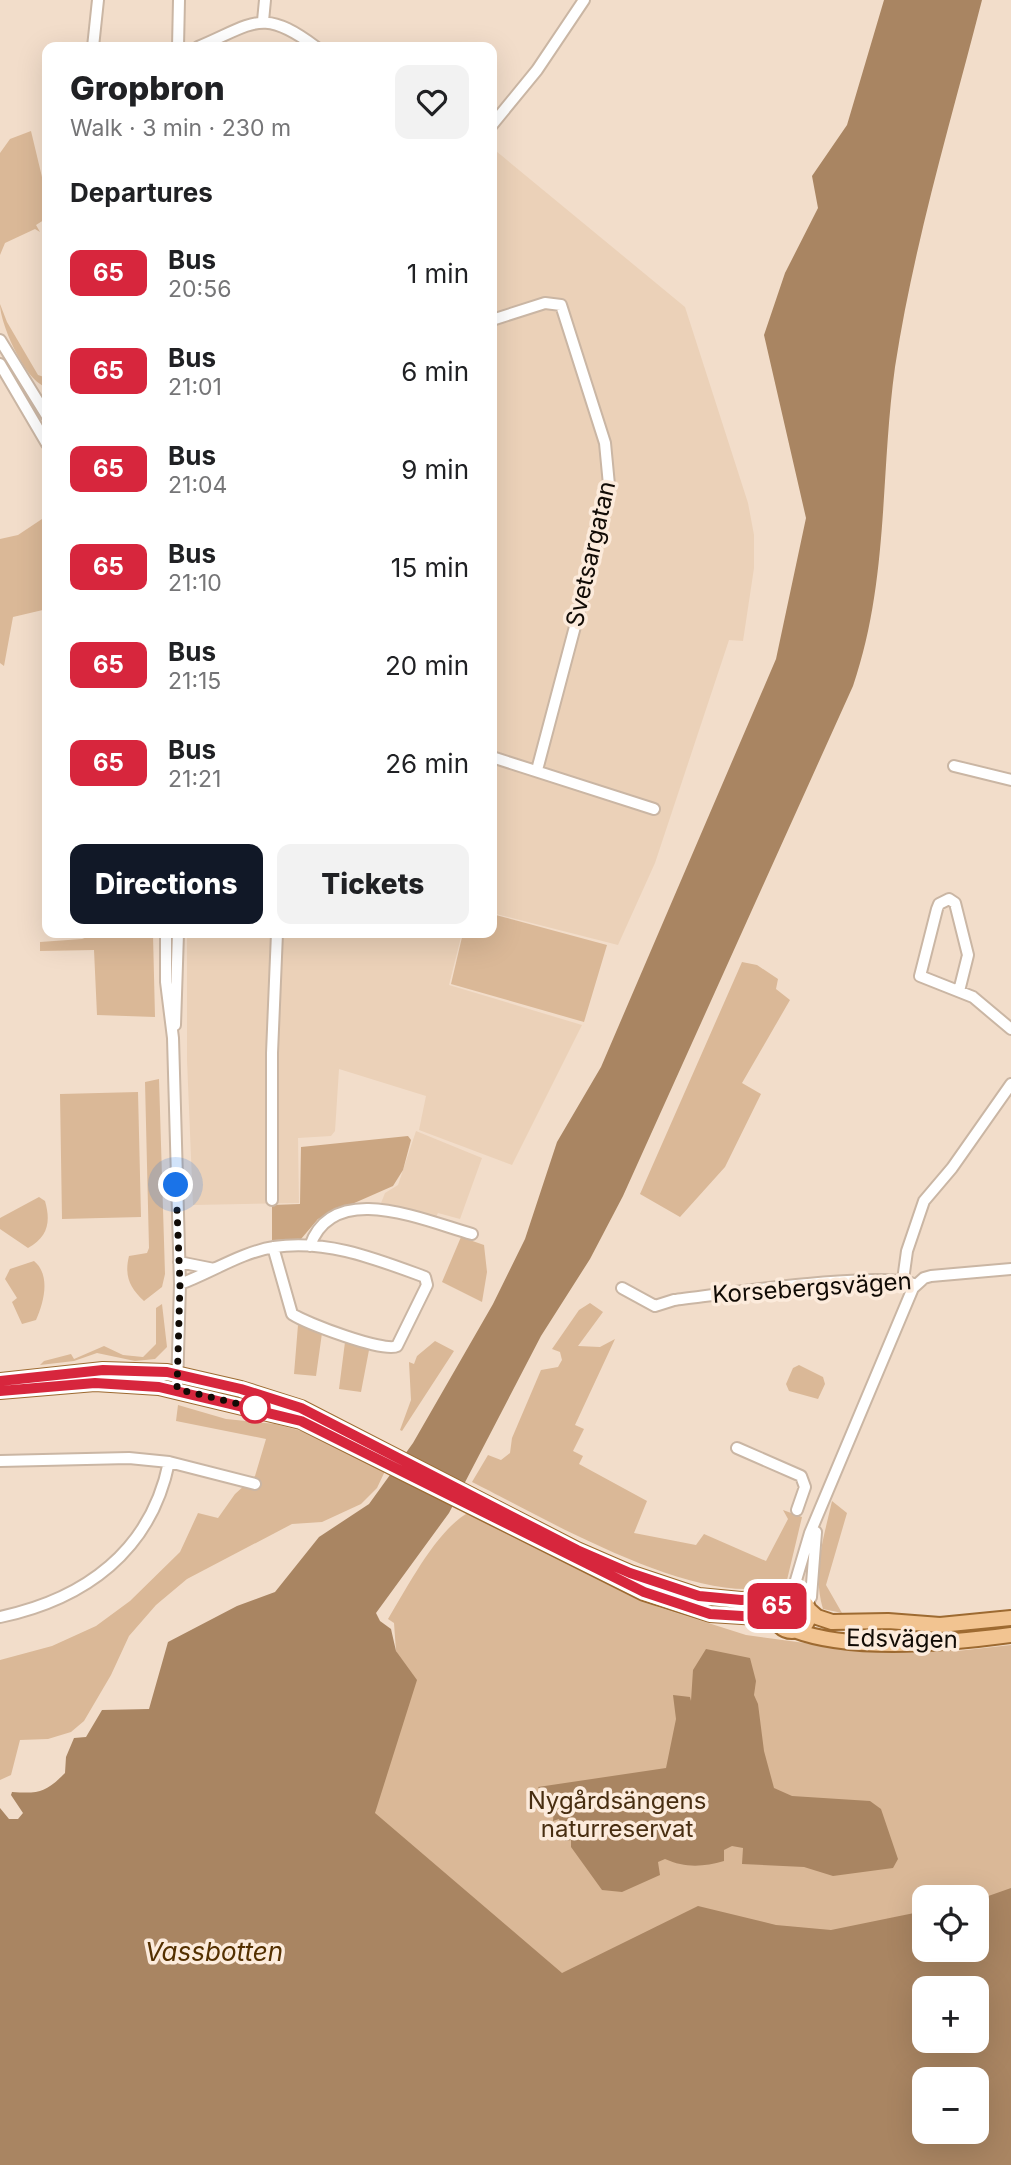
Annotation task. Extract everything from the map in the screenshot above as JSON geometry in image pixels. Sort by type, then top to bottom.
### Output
[{"type":"main road","name":"Edsvägen","points":[[0,1381],[103,1370],[241,1389],[301,1408],[375,1453],[644,1592],[710,1614],[758,1617],[794,1630],[830,1638],[897,1643],[964,1641],[1011,1635]]},
{"type":"main road","name":"Edsvägen","points":[[0,1391],[95,1383],[177,1382]]},
{"type":"main road","name":"Edsvägen","points":[[474,1504],[577,1550],[699,1596],[730,1599],[789,1597],[807,1607],[817,1617],[832,1622],[888,1620],[940,1625],[1011,1618]]},
{"type":"main road","points":[[779,1624],[777,1607],[789,1597]]},
{"type":"main road","points":[[794,1630],[807,1621],[807,1607]]},
{"type":"street","points":[[94,42],[98,0]]},
{"type":"street","points":[[178,42],[179,0]]},
{"type":"street","points":[[263,21],[265,0]]},
{"type":"street","points":[[497,119],[537,70],[584,0]]},
{"type":"street","points":[[210,42],[263,21],[280,23],[308,42]]},
{"type":"street","name":"Svetsargatan","points":[[497,318],[545,303],[556,302],[565,312],[605,443],[609,485],[595,551],[537,770]]},
{"type":"street","points":[[0,340],[42,398]]},
{"type":"street","points":[[0,364],[42,434]]},
{"type":"street","points":[[30,411],[42,404]]},
{"type":"street","points":[[497,758],[653,808]]},
{"type":"street","points":[[954,766],[1011,780]]},
{"type":"street","points":[[959,991],[968,956],[955,903],[948,899],[937,909],[920,970],[924,979],[959,991],[987,1007],[1011,1029]]},
{"type":"street","points":[[166,938],[166,982],[173,1038],[180,1262],[177,1382]]},
{"type":"street","points":[[173,1038],[178,1007],[178,938]]},
{"type":"street","points":[[272,1200],[272,1053],[277,938]]},
{"type":"street","points":[[902,1280],[924,1201],[952,1168],[1011,1084]]},
{"type":"street","points":[[310,1246],[320,1224],[343,1213],[366,1208],[383,1209],[472,1234]]},
{"type":"street","points":[[180,1284],[273,1247],[310,1246],[359,1253],[425,1277],[427,1285],[394,1349],[372,1345],[292,1314],[273,1247]]},
{"type":"street","points":[[180,1262],[214,1269]]},
{"type":"street","name":"Korsebergsvägen","points":[[622,1288],[654,1307],[674,1300],[727,1293],[902,1280],[916,1285],[931,1276],[1011,1269]]},
{"type":"street","points":[[789,1597],[815,1525],[916,1285]]},
{"type":"street","points":[[737,1448],[800,1476],[805,1486],[797,1510]]},
{"type":"street","points":[[0,1461],[89,1457],[169,1462],[255,1484]]},
{"type":"street","points":[[0,1617],[62,1598],[108,1568],[131,1544],[153,1511],[169,1462]]},
{"type":"street","points":[[807,1607],[811,1597],[815,1525]]},
{"type":"shaded area","points":[[497,152],[685,307],[748,503],[754,535],[754,568],[743,641],[729,640],[655,863],[618,945],[497,914]]},
{"type":"shaded area","points":[[187,938],[461,938],[449,985],[582,1025],[512,1165],[419,1130],[426,1096],[339,1069],[335,1131],[331,1136],[298,1138],[299,1203],[193,1205],[187,1060]]},
{"type":"shaded area","points":[[416,1131],[482,1158],[460,1219],[438,1213],[435,1219],[381,1203],[385,1193],[398,1185]]},
{"type":"shaded area","points":[[408,1136],[411,1140],[403,1170],[393,1186],[318,1219],[301,1239],[272,1240],[272,1205],[300,1204],[301,1147]]},
{"type":"green space","points":[[31,131],[42,177],[42,221],[36,225],[40,232],[35,229],[5,243],[0,255],[0,153],[10,139]]},
{"type":"green space","points":[[0,304],[7,322],[38,375],[42,376],[42,384],[31,375],[16,352]]},
{"type":"green space","points":[[42,519],[42,610],[13,617],[4,666],[0,663],[0,539],[18,535]]},
{"type":"green space","points":[[497,915],[607,945],[584,1022],[451,984],[462,938],[497,938]]},
{"type":"green space","points":[[153,938],[155,1017],[97,1015],[94,950],[40,951],[40,942]]},
{"type":"green space","points":[[742,962],[757,965],[778,979],[776,989],[790,1000],[742,1083],[761,1094],[725,1167],[680,1217],[640,1194]]},
{"type":"green space","points":[[159,1079],[165,1274],[162,1287],[144,1301],[129,1281],[127,1270],[129,1256],[147,1253],[149,1248],[145,1082]]},
{"type":"green space","points":[[138,1092],[141,1217],[62,1219],[60,1094]]},
{"type":"green space","points":[[39,1197],[45,1201],[48,1222],[44,1234],[28,1248],[0,1229],[0,1218]]},
{"type":"green space","points":[[461,1237],[484,1245],[487,1272],[482,1302],[442,1282]]},
{"type":"green space","points":[[34,1261],[43,1274],[43,1297],[36,1320],[22,1324],[12,1302],[17,1298],[5,1279],[10,1269]]},
{"type":"green space","points":[[590,1303],[603,1312],[578,1346],[600,1347],[615,1339],[575,1425],[584,1429],[573,1451],[583,1456],[579,1464],[647,1501],[634,1533],[696,1545],[704,1534],[766,1561],[788,1519],[783,1510],[802,1517],[787,1580],[756,1589],[717,1586],[674,1576],[628,1559],[472,1482],[488,1455],[501,1460],[510,1453],[512,1438],[541,1370],[558,1367],[562,1360],[560,1352],[552,1349],[579,1310]]},
{"type":"green space","points":[[162,1304],[167,1347],[155,1359],[135,1361],[97,1353],[74,1361],[40,1365],[44,1361],[71,1354],[74,1359],[104,1346],[123,1355],[143,1357],[156,1344],[156,1308]]},
{"type":"green space","points":[[298,1325],[322,1333],[316,1376],[294,1374]]},
{"type":"green space","points":[[435,1341],[454,1351],[402,1431],[400,1430],[411,1400],[409,1362],[414,1364],[417,1356]]},
{"type":"green space","points":[[345,1342],[369,1350],[361,1392],[339,1389]]},
{"type":"green space","points":[[799,1365],[823,1377],[825,1384],[818,1399],[789,1391],[786,1384],[793,1368]]},
{"type":"green space","points":[[178,1405],[226,1419],[275,1424],[313,1434],[386,1469],[377,1488],[361,1504],[322,1522],[292,1524],[187,1579],[156,1605],[129,1636],[111,1675],[84,1721],[71,1732],[48,1739],[20,1740],[11,1775],[0,1780],[0,1660],[52,1646],[96,1626],[130,1601],[180,1552],[198,1513],[218,1518],[235,1494],[255,1476],[266,1439],[176,1421]]},
{"type":"green space","points":[[832,1501],[847,1513],[826,1585],[842,1613],[823,1609],[820,1595],[820,1555]]},
{"type":"green space","name":"Nygårdsängens naturreservat","points":[[470,1512],[658,1607],[746,1635],[857,1650],[957,1651],[1011,1645],[1011,1941],[989,1948],[989,1885],[912,1885],[912,1962],[942,1962],[594,2068],[318,1842],[402,1663],[396,1651],[394,1623],[388,1619],[424,1560],[446,1531]]},
{"type":"water","name":"Vassbotten","points":[[884,0],[982,0],[934,182],[903,321],[890,407],[882,528],[873,607],[853,686],[623,1196],[590,1259],[541,1336],[449,1513],[376,1613],[380,1621],[391,1629],[396,1651],[417,1680],[375,1813],[562,1973],[698,1906],[776,1925],[831,1930],[912,1913],[912,1962],[989,1962],[989,1896],[1011,1888],[1011,2165],[0,2165],[0,1808],[9,1819],[18,1819],[23,1813],[11,1795],[12,1792],[29,1793],[42,1790],[65,1773],[66,1757],[74,1738],[86,1737],[102,1710],[149,1709],[168,1642],[237,1606],[275,1592],[319,1537],[369,1504],[413,1443],[493,1304],[525,1239],[557,1142],[601,1067],[776,659],[806,518],[764,335],[785,273],[818,208],[812,176],[847,125]]},
{"type":"water","points":[[706,1649],[750,1658],[756,1681],[754,1695],[758,1704],[764,1751],[774,1788],[792,1796],[870,1801],[881,1809],[898,1859],[893,1868],[833,1876],[804,1867],[742,1864],[743,1848],[732,1846],[724,1850],[724,1861],[694,1866],[665,1859],[658,1862],[660,1875],[622,1892],[602,1890],[571,1847],[571,1840],[565,1841],[559,1819],[553,1821],[554,1807],[538,1787],[666,1768],[676,1719],[673,1695],[690,1697],[691,1701],[693,1670]]},
{"type":"bus line","name":"65","points":[[0,1381],[103,1370],[167,1372],[241,1389],[301,1408],[477,1500],[630,1573],[699,1596],[741,1600],[786,1598],[777,1607],[779,1624],[758,1617],[710,1614],[644,1592],[576,1561],[301,1421],[177,1389],[152,1386],[95,1383],[0,1391]]},
{"type":"route","points":[[176,1185],[180,1284],[177,1389],[255,1408]]}]
